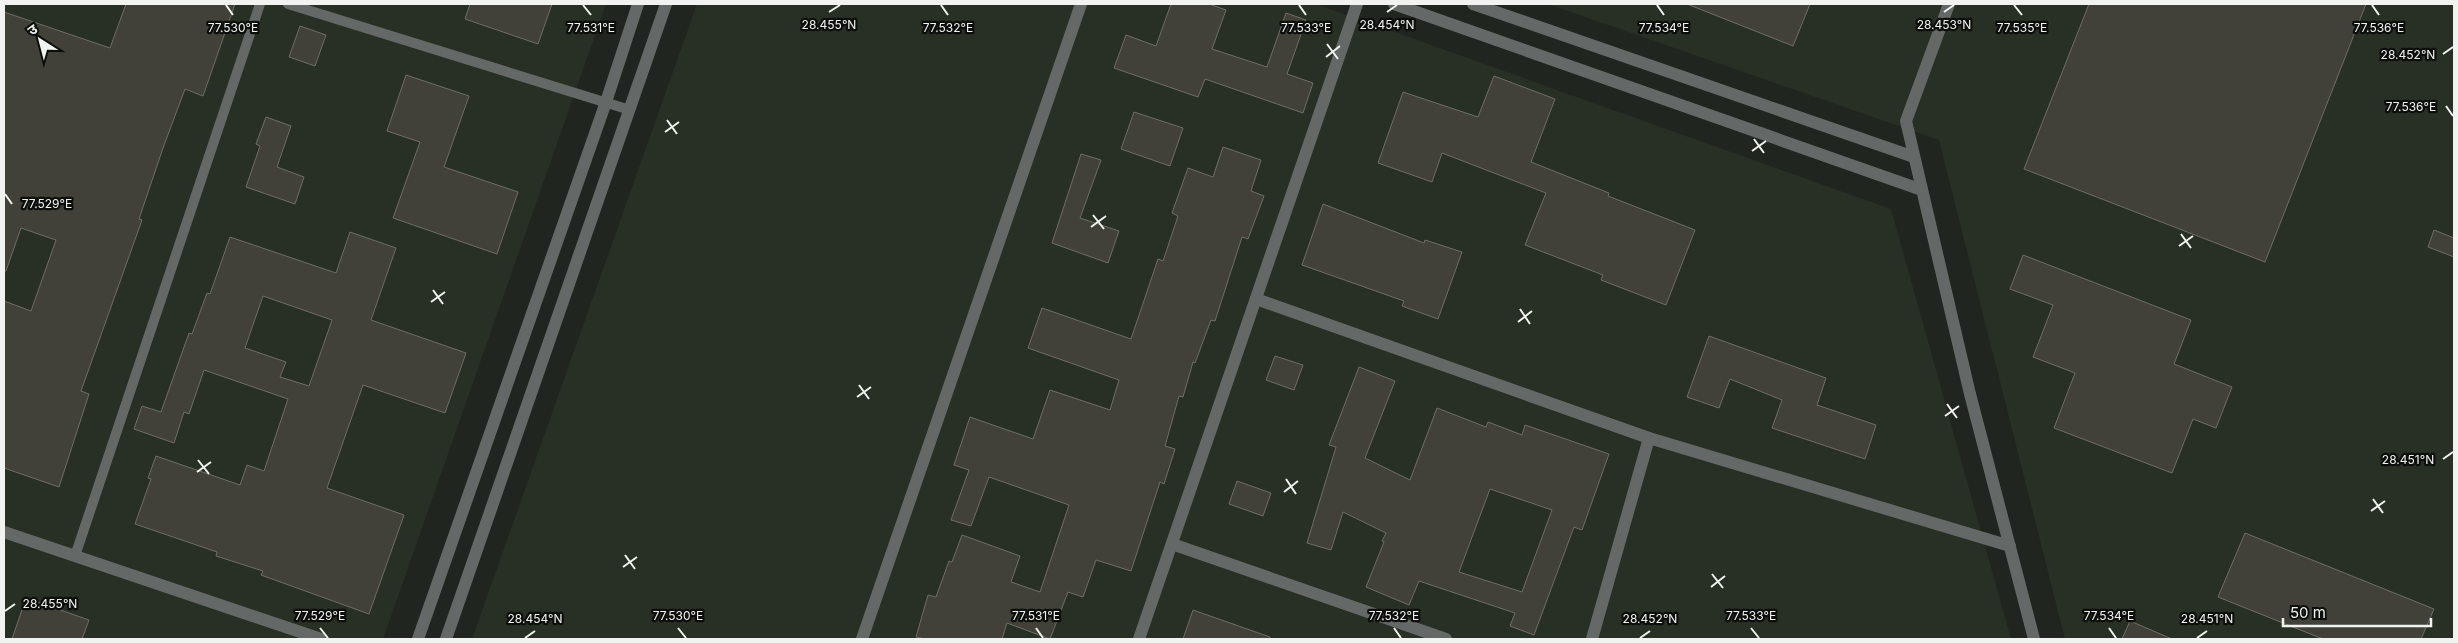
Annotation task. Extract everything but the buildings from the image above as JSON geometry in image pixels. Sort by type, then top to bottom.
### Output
[{"type":"street","points":[[418,639],[606,102],[638,4]]},
{"type":"street","points":[[446,639],[666,4]]},
{"type":"street","points":[[862,639],[1081,4]]},
{"type":"street","points":[[1139,639],[1357,4]]},
{"type":"street","points":[[1394,4],[1922,190]]},
{"type":"street","points":[[1473,4],[1914,157]]},
{"type":"street","points":[[1949,4],[1906,121],[1970,394],[2034,639]]},
{"type":"street","points":[[1256,300],[1649,438],[2010,546]]},
{"type":"street","points":[[1592,639],[1649,438]]},
{"type":"street","points":[[4,532],[321,639]]},
{"type":"street","points":[[1172,544],[1446,639]]},
{"type":"lane","points":[[74,556],[260,4]]},
{"type":"lane","points":[[288,4],[630,110]]},
{"type":"shaded area","points":[[4,4],[606,4],[383,639],[4,639]]},
{"type":"shaded area","points":[[697,4],[1316,4],[1891,209],[2011,639],[472,639]]},
{"type":"shaded area","points":[[1548,4],[2454,4],[2454,639],[2065,639],[1939,140]]}]
